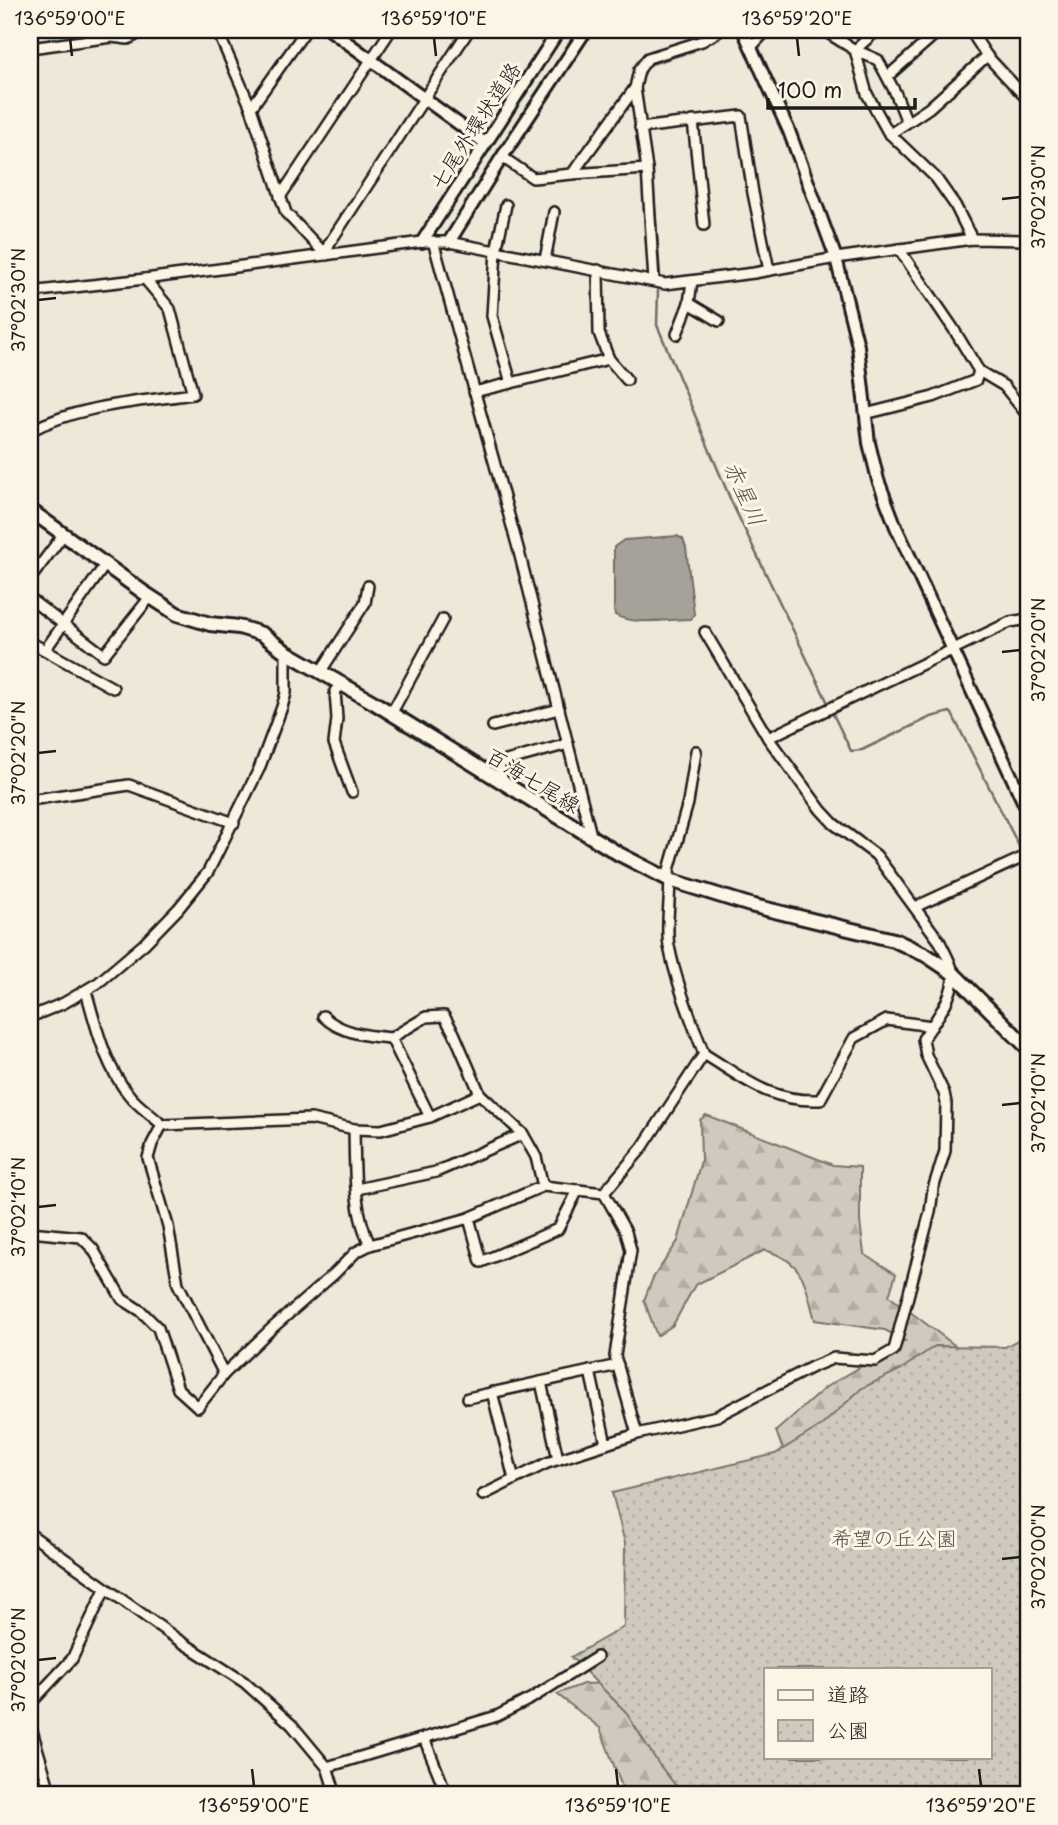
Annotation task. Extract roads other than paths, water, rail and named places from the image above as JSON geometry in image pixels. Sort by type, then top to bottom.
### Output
[{"type":"main road","name":"百海七尾線","points":[[30,510],[177,614],[210,624],[239,627],[262,634],[286,652],[343,684],[619,854],[670,880],[750,905],[894,940],[926,955],[953,973],[1028,1048]]},
{"type":"street","points":[[30,48],[112,37],[128,39],[140,30]]},
{"type":"street","points":[[219,30],[251,108],[286,213],[326,255]]},
{"type":"street","points":[[251,108],[306,30]]},
{"type":"street","points":[[330,30],[485,143]]},
{"type":"street","points":[[280,197],[391,30]]},
{"type":"street","points":[[326,255],[329,244],[469,30]]},
{"type":"street","name":"七尾外環状道路","points":[[427,241],[485,143],[559,30]]},
{"type":"street","name":"七尾外環状道路","points":[[449,242],[586,30]]},
{"type":"street","points":[[654,281],[647,169],[635,88],[639,71],[648,58],[702,41],[721,30]]},
{"type":"street","points":[[743,30],[789,131],[836,258],[858,346],[869,443],[881,488],[896,527],[1028,812]]},
{"type":"street","points":[[752,46],[767,30]]},
{"type":"street","points":[[823,30],[855,50],[878,60],[888,76],[907,122]]},
{"type":"street","points":[[855,50],[877,30]]},
{"type":"street","points":[[888,76],[940,30]]},
{"type":"street","points":[[970,30],[987,57],[1028,100]]},
{"type":"street","points":[[855,50],[867,93],[890,134],[936,178],[955,205],[972,239]]},
{"type":"street","points":[[890,134],[929,108],[987,57]]},
{"type":"street","points":[[572,174],[635,88]]},
{"type":"street","points":[[640,128],[741,116],[769,270]]},
{"type":"street","points":[[692,121],[704,225]]},
{"type":"street","points":[[502,157],[533,178],[647,169]]},
{"type":"street","points":[[506,205],[496,251],[492,316],[511,383]]},
{"type":"street","points":[[545,260],[554,212]]},
{"type":"street","points":[[30,292],[427,241],[449,242],[666,284],[972,239],[1028,240]]},
{"type":"street","points":[[427,241],[474,392],[518,548],[591,835]]},
{"type":"street","points":[[899,249],[979,371],[1004,386],[1028,416]]},
{"type":"street","points":[[598,270],[599,333],[609,359],[627,380]]},
{"type":"street","points":[[30,430],[74,413],[192,394],[170,309],[145,279]]},
{"type":"street","points":[[677,334],[689,303],[692,281]]},
{"type":"street","points":[[689,303],[719,321]]},
{"type":"street","points":[[474,392],[609,359]]},
{"type":"street","points":[[865,414],[933,397],[976,380],[979,371]]},
{"type":"street","points":[[30,579],[64,535]]},
{"type":"street","points":[[45,650],[105,565]]},
{"type":"street","points":[[321,671],[365,603],[368,586]]},
{"type":"street","points":[[30,598],[104,655],[150,597]]},
{"type":"street","points":[[391,714],[443,619]]},
{"type":"street","points":[[768,738],[1010,622],[1028,620]]},
{"type":"street","points":[[483,1494],[558,1459],[636,1434],[717,1416],[834,1358],[875,1362],[894,1350],[930,1212],[933,1189],[946,1151],[944,1093],[926,1055],[923,1039],[942,1012],[953,973],[940,942],[876,855],[834,824],[821,810],[768,738],[705,632]]},
{"type":"street","points":[[30,642],[113,688]]},
{"type":"street","points":[[30,1017],[86,991],[144,944],[178,909],[208,872],[259,769],[282,707],[286,693],[286,652]]},
{"type":"street","points":[[343,684],[335,691],[337,719],[334,743],[352,792]]},
{"type":"street","points":[[493,726],[559,709]]},
{"type":"street","points":[[503,783],[499,763],[568,744]]},
{"type":"street","points":[[696,751],[688,803],[669,870],[667,913],[669,945],[704,1054],[766,1092],[799,1101],[820,1100],[853,1038],[887,1020],[932,1026]]},
{"type":"street","points":[[30,800],[130,785],[234,822]]},
{"type":"street","points":[[915,907],[1028,855]]},
{"type":"street","points":[[86,991],[119,1082],[131,1098],[162,1125],[311,1119],[354,1129],[381,1130],[430,1117],[480,1094]]},
{"type":"street","points":[[323,1016],[330,1023],[362,1035],[391,1038],[426,1017],[444,1016],[480,1094],[523,1135],[536,1157],[543,1186]]},
{"type":"street","points":[[391,1038],[430,1117]]},
{"type":"street","points":[[604,1193],[642,1149],[704,1054]]},
{"type":"street","points":[[162,1125],[148,1158],[168,1226],[174,1272],[224,1374]]},
{"type":"street","points":[[354,1129],[362,1227],[370,1245]]},
{"type":"street","points":[[357,1189],[436,1172],[523,1135]]},
{"type":"street","points":[[30,1232],[81,1237],[93,1249],[122,1299],[141,1311],[158,1328],[178,1389],[198,1407],[224,1374],[356,1252],[370,1245],[468,1217],[543,1186],[604,1193]]},
{"type":"street","points":[[468,1217],[481,1262],[558,1229],[578,1190]]},
{"type":"street","points":[[604,1193],[626,1233],[631,1250],[615,1356],[636,1434]]},
{"type":"street","points":[[468,1398],[618,1365]]},
{"type":"street","points":[[590,1371],[606,1444]]},
{"type":"street","points":[[541,1382],[558,1459]]},
{"type":"street","points":[[492,1392],[514,1479]]},
{"type":"street","points":[[30,1534],[104,1589],[244,1682],[292,1726],[327,1767],[336,1795]]},
{"type":"street","points":[[30,1704],[72,1659],[104,1589]]},
{"type":"street","points":[[327,1767],[497,1717],[597,1657]]},
{"type":"street","points":[[30,1724],[51,1795]]},
{"type":"street","points":[[424,1738],[447,1795]]},
{"type":"waterway","name":"赤星川","points":[[695,37],[703,30]]},
{"type":"waterway","name":"赤星川","points":[[660,275],[653,182],[640,84],[648,65],[693,51]]},
{"type":"waterway","name":"赤星川","points":[[658,290],[657,325],[732,503],[828,703]]},
{"type":"waterway","name":"赤星川","points":[[832,712],[851,751],[862,750],[931,717],[950,712],[1028,864]]},
{"type":"park label","name":"希望の丘公園","points":[[894,1537]]}]
